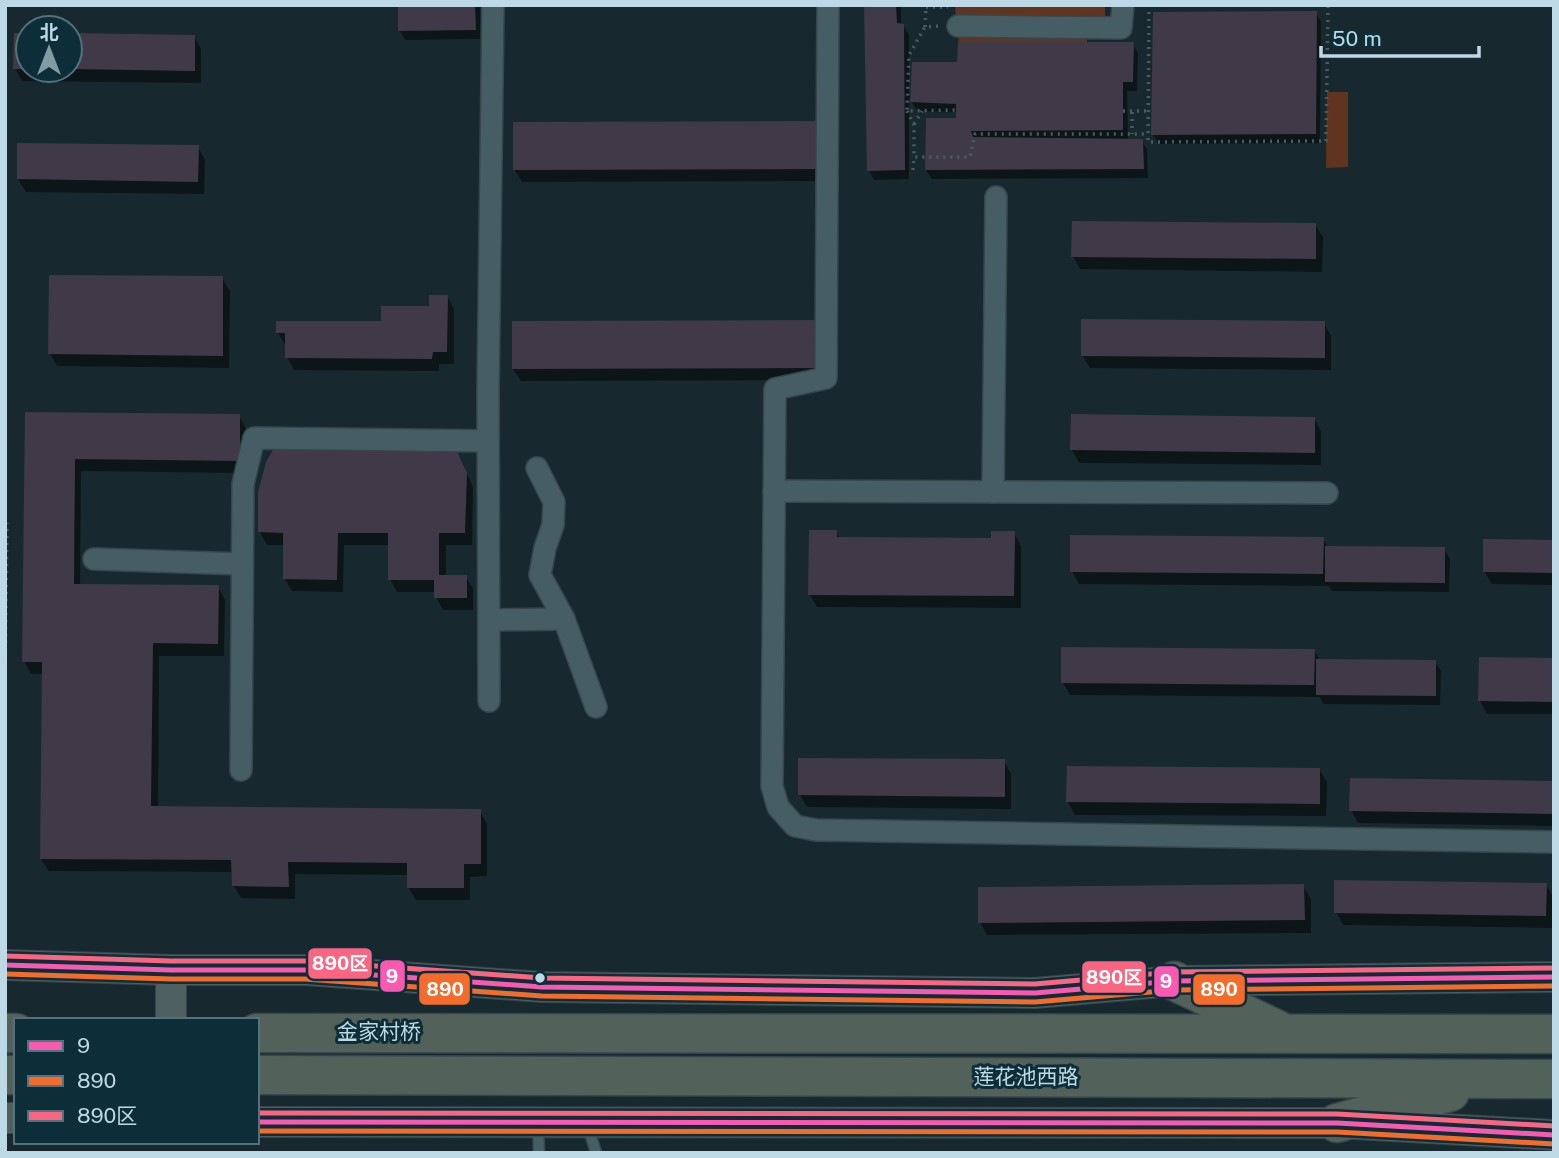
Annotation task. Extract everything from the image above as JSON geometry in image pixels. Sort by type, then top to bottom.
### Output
[{"type":"highway","points":[[1174,981],[1289,1035]]},
{"type":"highway","points":[[1498,1034],[1554,1013]]},
{"type":"highway","name":"莲花池西路","points":[[500,1032],[1554,1034]]},
{"type":"highway","name":"金家村桥","points":[[259,1033],[500,1032]]},
{"type":"highway","name":"金家村桥","points":[[259,1075],[498,1075]]},
{"type":"highway","name":"莲花池西路","points":[[498,1075],[1554,1079]]},
{"type":"highway","points":[[1337,1123],[1495,1079]]},
{"type":"street","points":[[489,701],[488,441],[493,5]]},
{"type":"street","points":[[828,5],[826,378],[775,389],[772,786],[778,807],[795,826],[816,830],[1554,842]]},
{"type":"street","points":[[956,17],[1121,28],[1123,5]]},
{"type":"street","points":[[993,492],[996,197]]},
{"type":"street","points":[[241,770],[243,484],[254,438],[488,441]]},
{"type":"street","points":[[537,468],[554,502],[553,525],[540,575],[564,619],[596,707]]},
{"type":"street","points":[[774,491],[1327,493]]},
{"type":"street","points":[[94,559],[243,564]]},
{"type":"street","points":[[489,620],[564,619]]},
{"type":"street","points":[[5,965],[171,970],[305,970],[542,987],[1035,993],[1174,981],[1554,977]]},
{"type":"street","points":[[171,970],[171,1018]]},
{"type":"street","points":[[259,1122],[539,1138],[587,1124],[1337,1123],[1554,1135]]},
{"type":"lane","points":[[587,1124],[596,1153]]},
{"type":"path","points":[[1149,5],[1148,142],[1326,141],[1328,5]]},
{"type":"path","points":[[914,170],[914,125],[907,111],[909,55],[925,27],[926,6],[956,17]]},
{"type":"path","points":[[925,27],[956,17]]},
{"type":"path","points":[[907,111],[956,110]]},
{"type":"path","points":[[914,125],[922,111]]},
{"type":"path","points":[[1123,111],[1149,111]]},
{"type":"path","points":[[1132,111],[1132,134]]},
{"type":"path","points":[[915,157],[970,157],[975,134],[1148,134]]},
{"type":"path","points":[[1304,141],[1305,147]]},
{"type":"path","points":[[1178,142],[1179,148]]},
{"type":"path","points":[[5,685],[6,523]]},
{"type":"shaded area","points":[[955,5],[1105,5],[1105,16],[956,15]]},
{"type":"shaded area","points":[[959,38],[1087,38],[1087,42],[958,42]]},
{"type":"shaded area","points":[[1327,92],[1348,92],[1348,167],[1326,168]]},
{"type":"building","points":[[398,5],[475,5],[476,30],[398,31]]},
{"type":"building","points":[[864,5],[896,5],[897,23],[904,24],[905,170],[867,171]]},
{"type":"building","points":[[1317,11],[1316,134],[1151,135],[1153,12]]},
{"type":"building","points":[[84,33],[195,35],[195,71],[84,69]]},
{"type":"building","points":[[958,42],[1134,42],[1133,82],[1123,82],[1123,130],[971,131],[973,137],[1143,139],[1144,169],[925,170],[926,118],[956,118],[956,104],[910,102],[912,62],[957,62]]},
{"type":"building","points":[[822,121],[822,169],[513,170],[513,122]]},
{"type":"building","points":[[17,143],[199,145],[198,182],[17,179]]},
{"type":"building","points":[[1072,221],[1316,223],[1316,259],[1071,257]]},
{"type":"building","points":[[49,275],[223,276],[223,356],[48,354]]},
{"type":"building","points":[[429,295],[448,295],[447,352],[433,352],[432,359],[285,358],[285,333],[276,333],[276,321],[381,321],[381,306],[429,306]]},
{"type":"building","points":[[1081,319],[1325,321],[1325,358],[1081,356]]},
{"type":"building","points":[[820,320],[820,368],[512,369],[512,321]]},
{"type":"building","points":[[25,412],[240,414],[240,461],[75,459],[74,584],[219,585],[218,644],[153,643],[151,806],[481,809],[481,864],[464,864],[464,888],[407,888],[407,863],[288,862],[289,887],[232,886],[231,860],[40,859],[42,662],[22,662]]},
{"type":"building","points":[[1071,414],[1315,417],[1315,453],[1070,450]]},
{"type":"building","points":[[274,448],[456,449],[467,473],[465,533],[439,533],[439,575],[467,575],[467,598],[434,598],[434,580],[388,580],[388,533],[338,533],[337,580],[283,579],[283,533],[258,532],[258,492],[266,462]]},
{"type":"building","points":[[809,530],[837,530],[837,537],[991,538],[991,531],[1015,531],[1014,596],[808,595]]},
{"type":"building","points":[[1070,535],[1324,537],[1323,574],[1070,572]]},
{"type":"building","points":[[1483,539],[1554,540],[1554,573],[1483,572]]},
{"type":"building","points":[[1325,546],[1445,547],[1445,583],[1325,582]]},
{"type":"building","points":[[1061,647],[1315,649],[1314,685],[1061,683]]},
{"type":"building","points":[[1479,657],[1554,658],[1554,702],[1478,701]]},
{"type":"building","points":[[1316,659],[1436,660],[1436,696],[1316,695]]},
{"type":"building","points":[[798,758],[1005,759],[1005,797],[798,795]]},
{"type":"building","points":[[1067,766],[1320,768],[1320,804],[1066,802]]},
{"type":"building","points":[[1350,778],[1554,781],[1554,814],[1349,811]]},
{"type":"building","points":[[1334,880],[1547,883],[1546,916],[1334,913]]},
{"type":"building","points":[[1304,884],[1305,920],[978,923],[978,887]]},
{"type":"transit line","name":"890区","points":[[5,956],[171,961],[306,961],[542,978],[1035,984],[1174,972],[1554,968]]},
{"type":"transit line","name":"9","points":[[5,965],[171,970],[305,970],[542,987],[1035,993],[1174,981],[1554,977]]},
{"type":"transit line","name":"890","points":[[5,974],[171,979],[305,979],[542,996],[1035,1002],[1174,990],[1554,986]]},
{"type":"transit line","name":"890区","points":[[259,1113],[1337,1114],[1554,1126]]},
{"type":"transit line","name":"9","points":[[259,1122],[1337,1123],[1554,1135]]},
{"type":"transit line","name":"890","points":[[259,1131],[1337,1132],[1554,1144]]}]
